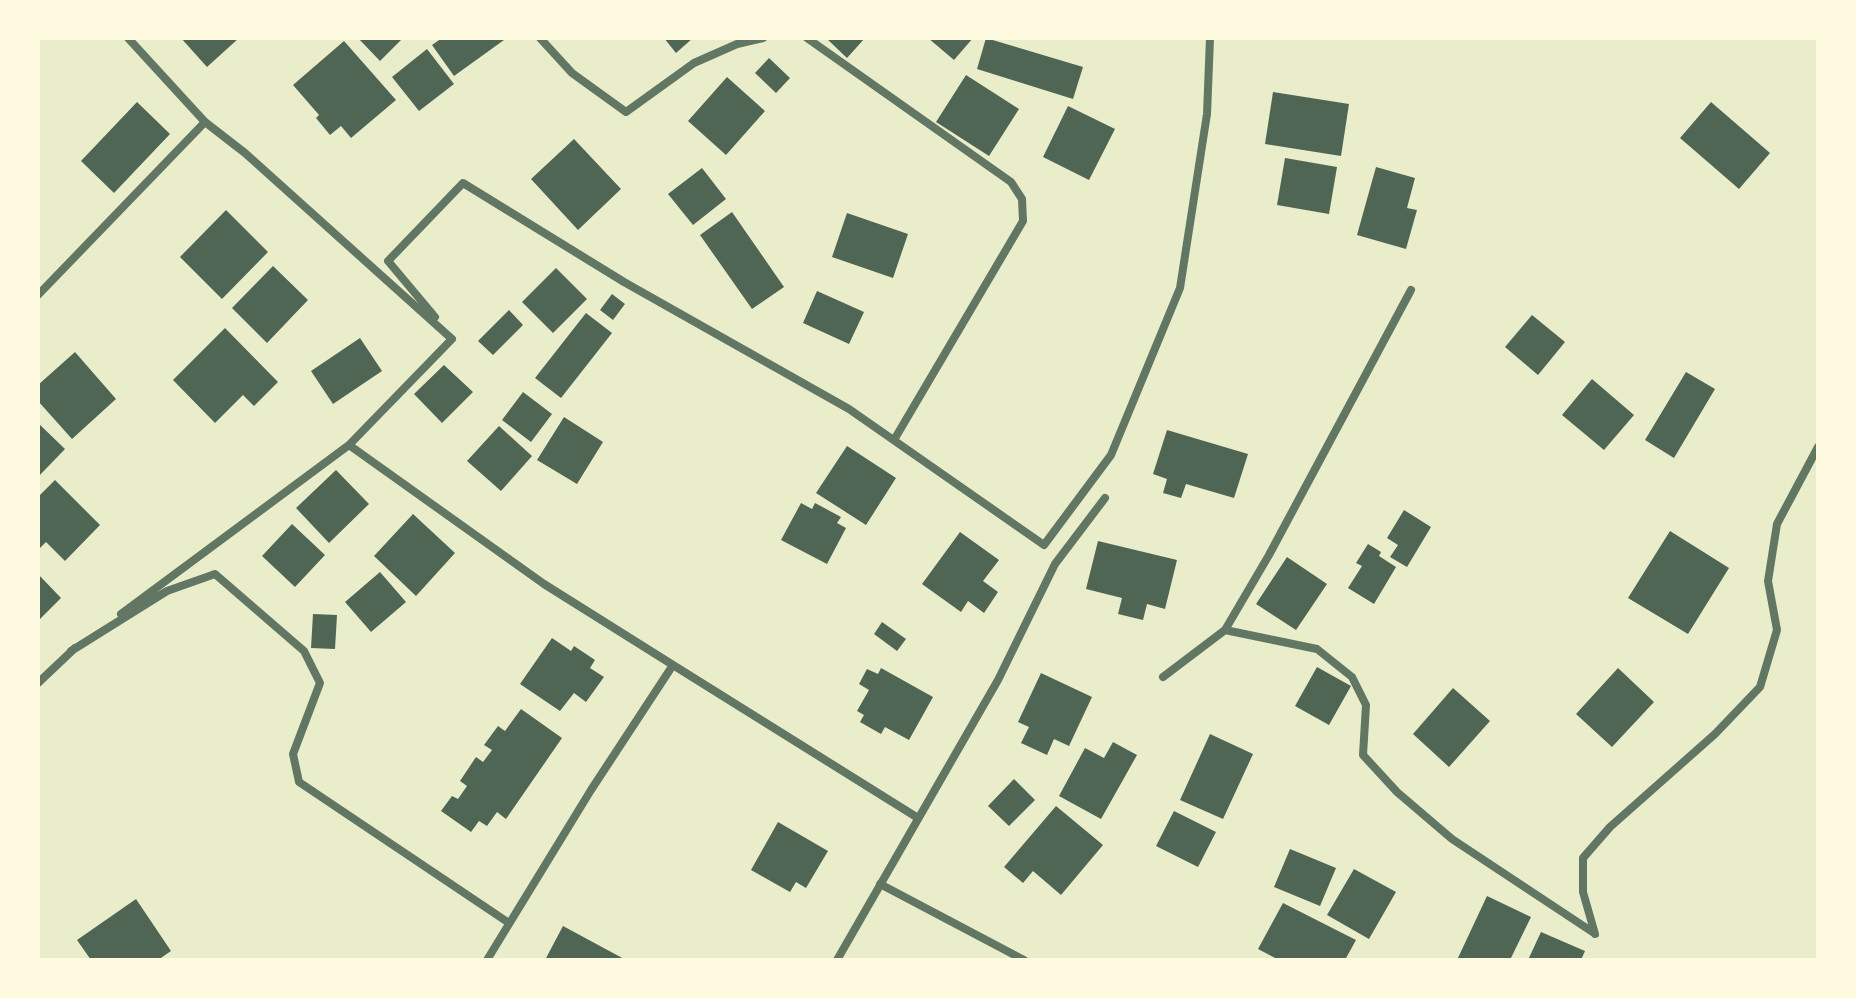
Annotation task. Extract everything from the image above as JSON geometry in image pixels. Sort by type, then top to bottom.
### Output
[{"type":"street","points":[[128,38],[205,122],[245,153],[452,339]]},
{"type":"street","points":[[540,38],[572,73],[626,112],[694,63],[737,44],[763,38]]},
{"type":"street","points":[[807,38],[1011,182],[1022,199],[1023,221],[894,440]]},
{"type":"street","points":[[452,339],[388,261],[463,183],[624,282],[849,409],[1044,545],[1111,455],[1180,288],[1207,114],[1210,38]]},
{"type":"street","points":[[38,295],[205,122]]},
{"type":"street","points":[[1163,677],[1225,630],[1269,555],[1411,290]]},
{"type":"street","points":[[38,683],[71,651],[349,445],[452,339]]},
{"type":"street","points":[[349,445],[544,584],[918,818]]},
{"type":"street","points":[[1225,630],[1317,649],[1352,677],[1366,705],[1363,755],[1397,792],[1452,839],[1595,934],[1583,892],[1583,858],[1610,827],[1715,734],[1760,687],[1777,630],[1768,581],[1777,524],[1818,447]]},
{"type":"street","points":[[837,960],[998,680],[1055,564],[1105,498]]},
{"type":"street","points":[[71,651],[167,591],[215,574],[304,651],[320,683],[293,754],[299,782],[509,923]]},
{"type":"street","points":[[487,960],[673,665]]},
{"type":"street","points":[[880,884],[1024,960]]},
{"type":"building","points":[[181,38],[239,38],[207,67]]},
{"type":"building","points":[[358,38],[403,38],[380,61]]},
{"type":"building","points":[[442,38],[504,40],[454,76],[432,45]]},
{"type":"building","points":[[664,38],[693,38],[676,53]]},
{"type":"building","points":[[826,38],[865,38],[847,58]]},
{"type":"building","points":[[928,38],[973,38],[954,60]]},
{"type":"building","points":[[986,38],[1083,67],[1073,99],[977,69]]},
{"type":"building","points":[[344,41],[396,100],[351,138],[341,126],[330,135],[316,118],[319,115],[293,85]]},
{"type":"building","points":[[427,49],[454,84],[419,111],[392,77]]},
{"type":"building","points":[[769,58],[790,78],[776,93],[755,73]]},
{"type":"building","points":[[966,75],[1019,109],[989,156],[936,122]]},
{"type":"building","points":[[727,77],[765,111],[726,155],[688,121]]},
{"type":"building","points":[[1273,92],[1349,104],[1341,156],[1265,144]]},
{"type":"building","points":[[137,102],[170,134],[114,193],[81,161]]},
{"type":"building","points":[[1711,102],[1770,153],[1739,189],[1680,138]]},
{"type":"building","points":[[1068,106],[1115,129],[1089,180],[1043,157]]},
{"type":"building","points":[[574,139],[621,189],[578,230],[531,179]]},
{"type":"building","points":[[1285,158],[1337,167],[1329,214],[1277,205]]},
{"type":"building","points":[[1376,167],[1415,178],[1407,208],[1417,210],[1406,249],[1357,235]]},
{"type":"building","points":[[702,168],[726,199],[693,225],[668,194]]},
{"type":"building","points":[[226,210],[268,252],[222,299],[180,257]]},
{"type":"building","points":[[732,212],[784,287],[752,309],[700,235]]},
{"type":"building","points":[[847,213],[908,234],[893,278],[832,257]]},
{"type":"building","points":[[273,266],[308,300],[267,343],[232,308]]},
{"type":"building","points":[[556,268],[587,299],[553,333],[522,302]]},
{"type":"building","points":[[817,291],[864,312],[849,344],[803,323]]},
{"type":"building","points":[[612,294],[625,304],[613,320],[600,310]]},
{"type":"building","points":[[509,310],[523,325],[493,355],[478,341]]},
{"type":"building","points":[[586,313],[612,333],[561,398],[535,378]]},
{"type":"building","points":[[1532,315],[1565,342],[1538,375],[1505,347]]},
{"type":"building","points":[[225,328],[278,382],[254,406],[243,395],[215,423],[173,380]]},
{"type":"building","points":[[360,338],[382,371],[333,404],[311,371]]},
{"type":"building","points":[[75,352],[116,399],[72,439],[38,401],[38,385]]},
{"type":"building","points":[[444,365],[473,392],[442,423],[414,394]]},
{"type":"building","points":[[1686,372],[1715,389],[1674,458],[1645,440]]},
{"type":"building","points":[[1592,379],[1634,415],[1604,450],[1562,415]]},
{"type":"building","points":[[523,392],[552,414],[531,442],[502,420]]},
{"type":"building","points":[[564,417],[603,442],[577,484],[537,460]]},
{"type":"building","points":[[38,423],[65,449],[38,477]]},
{"type":"building","points":[[499,426],[532,456],[501,491],[467,461]]},
{"type":"building","points":[[1167,430],[1248,454],[1234,498],[1186,484],[1181,498],[1163,493],[1167,479],[1153,474]]},
{"type":"building","points":[[847,446],[896,478],[866,525],[816,493]]},
{"type":"building","points":[[336,470],[369,504],[329,543],[296,508]]},
{"type":"building","points":[[55,480],[100,525],[65,561],[46,542],[38,550],[38,497]]},
{"type":"building","points":[[801,503],[812,509],[815,503],[841,517],[837,523],[846,528],[827,564],[781,540]]},
{"type":"building","points":[[1404,510],[1431,527],[1407,567],[1390,557],[1398,545],[1387,538]]},
{"type":"building","points":[[413,514],[455,553],[416,596],[374,556]]},
{"type":"building","points":[[292,524],[325,555],[295,587],[262,556]]},
{"type":"building","points":[[1670,531],[1729,568],[1688,634],[1628,598]]},
{"type":"building","points":[[960,532],[999,560],[983,581],[998,592],[984,613],[968,601],[961,612],[922,584]]},
{"type":"building","points":[[1098,541],[1177,560],[1165,609],[1147,604],[1143,620],[1118,614],[1122,598],[1086,589]]},
{"type":"building","points":[[1368,544],[1396,567],[1374,604],[1348,588],[1362,566],[1356,563]]},
{"type":"building","points":[[1287,557],[1327,584],[1296,630],[1256,604]]},
{"type":"building","points":[[380,572],[406,602],[371,632],[345,602]]},
{"type":"building","points":[[38,574],[61,598],[38,621]]},
{"type":"building","points":[[313,614],[337,615],[335,649],[311,648]]},
{"type":"building","points":[[882,622],[906,639],[897,651],[874,634]]},
{"type":"building","points":[[552,638],[571,651],[574,646],[595,660],[590,668],[604,677],[586,702],[574,693],[560,711],[520,684]]},
{"type":"building","points":[[1317,667],[1351,686],[1329,725],[1295,706]]},
{"type":"building","points":[[881,668],[933,697],[909,740],[885,727],[881,734],[860,722],[864,715],[857,711],[869,690],[859,684],[867,669],[878,674]]},
{"type":"building","points":[[1618,668],[1654,702],[1612,747],[1576,714]]},
{"type":"building","points":[[1041,673],[1092,697],[1069,746],[1054,739],[1047,755],[1021,743],[1029,727],[1018,722]]},
{"type":"building","points":[[1453,688],[1490,721],[1449,767],[1413,734]]},
{"type":"building","points":[[521,709],[562,738],[506,819],[497,812],[487,826],[479,821],[471,832],[441,811],[452,796],[458,799],[467,786],[460,781],[476,757],[483,762],[492,750],[484,745],[498,726],[505,731]]},
{"type":"building","points":[[1210,734],[1253,754],[1223,819],[1180,800]]},
{"type":"building","points":[[1113,742],[1137,755],[1101,819],[1059,796],[1085,748],[1104,758]]},
{"type":"building","points":[[1014,779],[1035,800],[1009,826],[988,806]]},
{"type":"building","points":[[1056,806],[1103,845],[1061,895],[1033,871],[1023,883],[1004,867]]},
{"type":"building","points":[[1174,811],[1216,832],[1198,867],[1156,846]]},
{"type":"building","points":[[778,822],[828,851],[806,888],[796,882],[790,892],[751,870]]},
{"type":"building","points":[[1290,849],[1336,868],[1320,906],[1274,887]]},
{"type":"building","points":[[1354,869],[1396,892],[1369,939],[1327,915]]},
{"type":"building","points":[[1487,896],[1531,917],[1510,960],[1457,960]]},
{"type":"building","points":[[136,899],[171,951],[158,960],[91,960],[77,940]]},
{"type":"building","points":[[1283,903],[1356,940],[1345,960],[1279,960],[1258,949]]},
{"type":"building","points":[[563,926],[626,960],[545,960]]},
{"type":"building","points":[[1541,932],[1585,951],[1581,960],[1528,960]]}]
